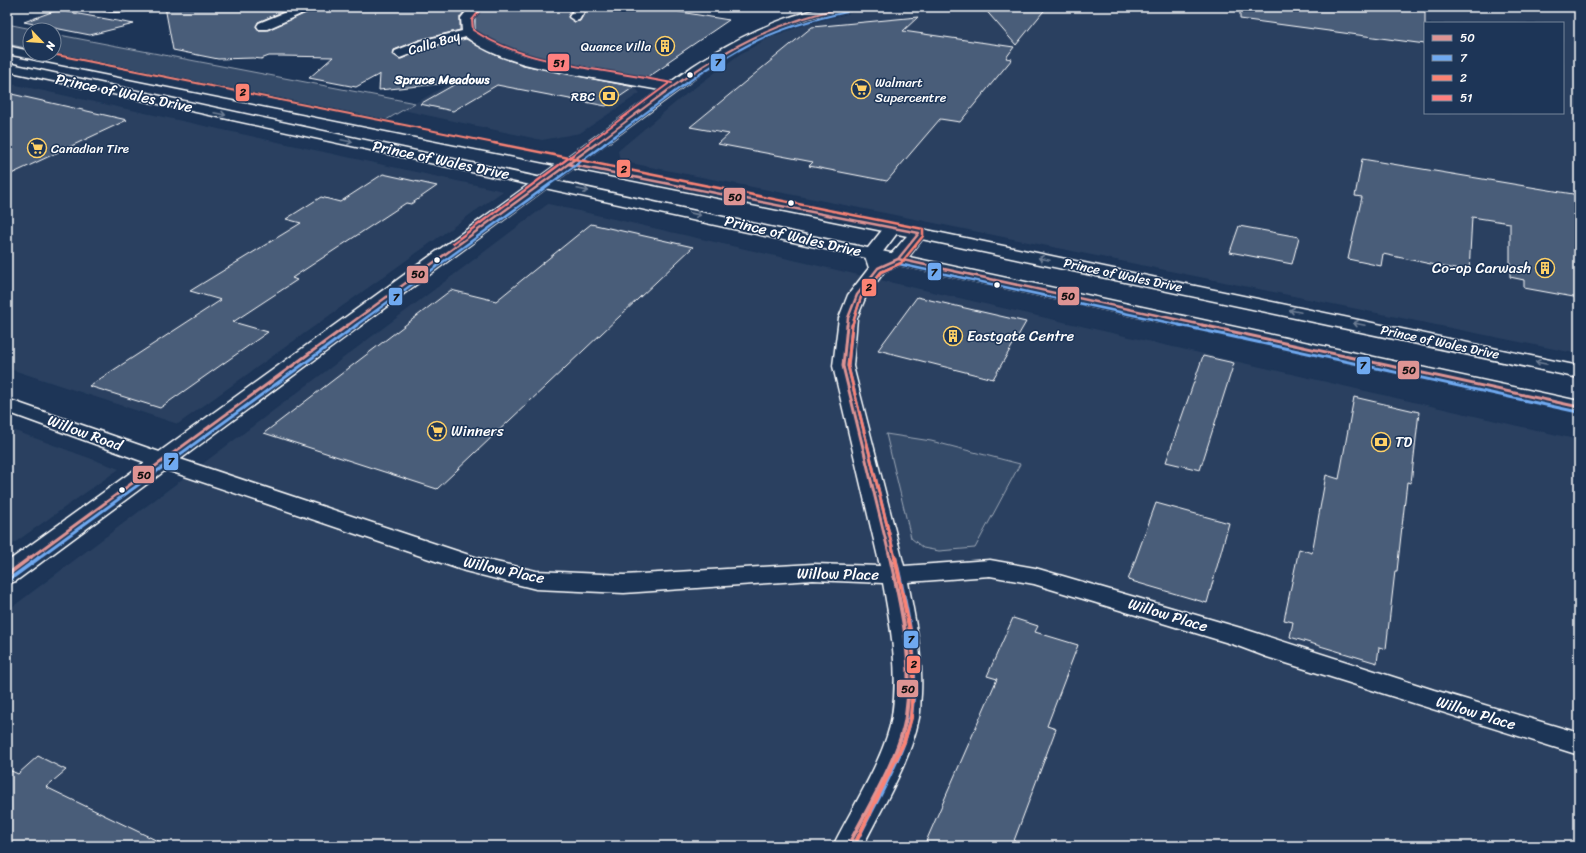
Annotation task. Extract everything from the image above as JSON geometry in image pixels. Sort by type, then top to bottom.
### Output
[{"type":"main road","points":[[7,575],[672,88],[745,39],[787,21],[846,7]]},
{"type":"main road","name":"Prince of Wales Drive","points":[[7,50],[568,164],[919,233],[1579,372]]},
{"type":"main road","name":"Prince of Wales Drive","points":[[7,67],[544,181],[875,261],[898,259],[1579,407]]},
{"type":"street","points":[[104,7],[128,7]]},
{"type":"street","points":[[263,26],[308,7]]},
{"type":"street","points":[[476,7],[467,18],[468,33],[483,44],[504,54],[556,67],[672,88]]},
{"type":"street","name":"Calla Bay","points":[[400,54],[424,44],[468,33]]},
{"type":"street","points":[[848,846],[887,769],[906,717],[909,668],[906,637],[894,575],[843,366],[848,318],[857,295],[893,228]]},
{"type":"street","points":[[898,259],[919,233]]},
{"type":"street","name":"Willow Road","points":[[7,405],[162,461]]},
{"type":"street","name":"Willow Place","points":[[162,461],[474,565],[536,580],[624,584],[813,572],[894,575],[975,568],[1018,571],[1244,638],[1276,650],[1434,700],[1579,744]]},
{"type":"shaded area","points":[[889,7],[1579,7],[1579,354],[880,212],[620,161],[618,151],[681,98],[740,54],[771,37],[801,26],[861,10]]},
{"type":"shaded area","points":[[7,24],[22,27],[22,47],[7,44]]},
{"type":"shaded area","points":[[62,36],[415,103],[386,120],[62,55]]},
{"type":"shaded area","points":[[493,59],[523,67],[635,88],[640,93],[580,133],[542,140],[403,110]]},
{"type":"shaded area","points":[[7,83],[503,191],[178,424],[7,368]]},
{"type":"shaded area","points":[[548,204],[1579,440],[1579,846],[7,846],[7,611]]},
{"type":"shaded area","points":[[7,428],[119,469],[7,548]]},
{"type":"shaded area","points":[[886,434],[931,441],[1020,464],[975,548],[939,551],[923,548],[911,538]]},
{"type":"building","points":[[165,7],[294,7],[258,22],[256,27],[259,30],[268,30],[313,10],[316,7],[468,7],[460,17],[460,30],[419,40],[394,50],[393,54],[401,59],[428,48],[466,39],[493,54],[523,65],[634,87],[606,106],[497,85],[453,111],[420,104],[459,82],[379,90],[380,74],[356,87],[309,78],[333,57],[269,56],[261,59],[218,59],[173,50]]},
{"type":"building","points":[[483,7],[573,7],[568,17],[575,22],[580,21],[588,7],[650,7],[729,20],[666,63],[669,63],[647,78],[544,59],[501,46],[475,31],[475,18]]},
{"type":"building","points":[[983,7],[1047,7],[1016,45]]},
{"type":"building","points":[[1240,7],[1425,7],[1424,44],[1240,19]]},
{"type":"building","points":[[57,10],[134,24],[90,35],[62,29],[62,22],[24,22]]},
{"type":"building","name":"Walmart Supercentre","points":[[918,17],[903,31],[1014,47],[1006,58],[1012,59],[960,122],[940,119],[887,181],[809,166],[813,162],[718,144],[729,134],[690,127],[812,27]]},
{"type":"building","name":"Canadian Tire","points":[[7,93],[127,120],[7,176]]},
{"type":"building","points":[[1362,159],[1579,195],[1579,298],[1524,288],[1524,280],[1510,277],[1510,223],[1472,217],[1469,272],[1383,254],[1381,266],[1348,259],[1362,197],[1355,196]]},
{"type":"building","points":[[383,174],[437,186],[411,204],[406,203],[292,278],[297,280],[233,322],[268,332],[160,408],[89,386],[221,300],[190,291],[301,223],[286,219],[321,197],[340,202]]},
{"type":"building","points":[[591,224],[693,247],[437,489],[264,433],[451,290],[496,301]]},
{"type":"building","points":[[1239,226],[1299,237],[1292,264],[1230,252]]},
{"type":"building","name":"Eastgate Centre","points":[[917,297],[1026,322],[993,379],[878,350]]},
{"type":"building","points":[[1203,356],[1234,363],[1200,470],[1166,462]]},
{"type":"building","points":[[1354,397],[1419,412],[1411,483],[1407,482],[1386,649],[1379,647],[1377,663],[1290,637],[1293,622],[1284,620],[1299,549],[1312,553],[1326,475],[1339,479]]},
{"type":"building","points":[[1156,503],[1229,523],[1207,603],[1128,580]]},
{"type":"building","points":[[1013,618],[1038,626],[1035,632],[1078,645],[1047,726],[1056,729],[1012,846],[924,846],[997,679],[987,676]]},
{"type":"building","points":[[38,756],[66,770],[46,787],[168,846],[7,846],[7,769],[18,774]]},
{"type":"transit line","name":"50","points":[[7,575],[698,69],[769,30],[806,17],[846,7]]},
{"type":"transit line","name":"51","points":[[480,10],[472,20],[473,30],[499,46],[528,56],[558,63],[672,83]]},
{"type":"transit line","name":"7","points":[[10,579],[701,73],[736,52],[771,35],[807,22],[847,12]]},
{"type":"transit line","name":"2","points":[[62,56],[923,229],[923,236],[901,263],[881,272],[861,297],[853,319],[848,366],[899,574],[911,636],[914,668],[911,718],[904,742],[854,846]]},
{"type":"transit line","name":"51","points":[[453,243],[668,84]]},
{"type":"transit line","name":"50","points":[[568,164],[919,233],[898,259],[878,268],[857,295],[848,318],[843,366],[894,575],[906,637],[909,668],[906,717],[899,741],[887,769],[848,846]]},
{"type":"transit line","name":"50","points":[[898,259],[1579,407]]},
{"type":"transit line","name":"7","points":[[854,846],[904,743],[911,718],[913,694],[914,668],[911,637],[899,574],[848,366],[853,319],[861,297],[881,272],[899,264],[1578,412]]},
{"type":"place","name":"Quance Villa","points":[[665,46]]},
{"type":"place","name":"Walmart Supercentre","points":[[861,89]]},
{"type":"place","name":"RBC","points":[[609,96]]},
{"type":"place","name":"Canadian Tire","points":[[37,148]]},
{"type":"place","name":"Co-op Carwash","points":[[1545,268]]},
{"type":"place","name":"Eastgate Centre","points":[[953,336]]},
{"type":"place","name":"Winners","points":[[437,431]]},
{"type":"place","name":"TD","points":[[1381,442]]},
{"type":"district","name":"Spruce Meadows","points":[[442,79]]}]
